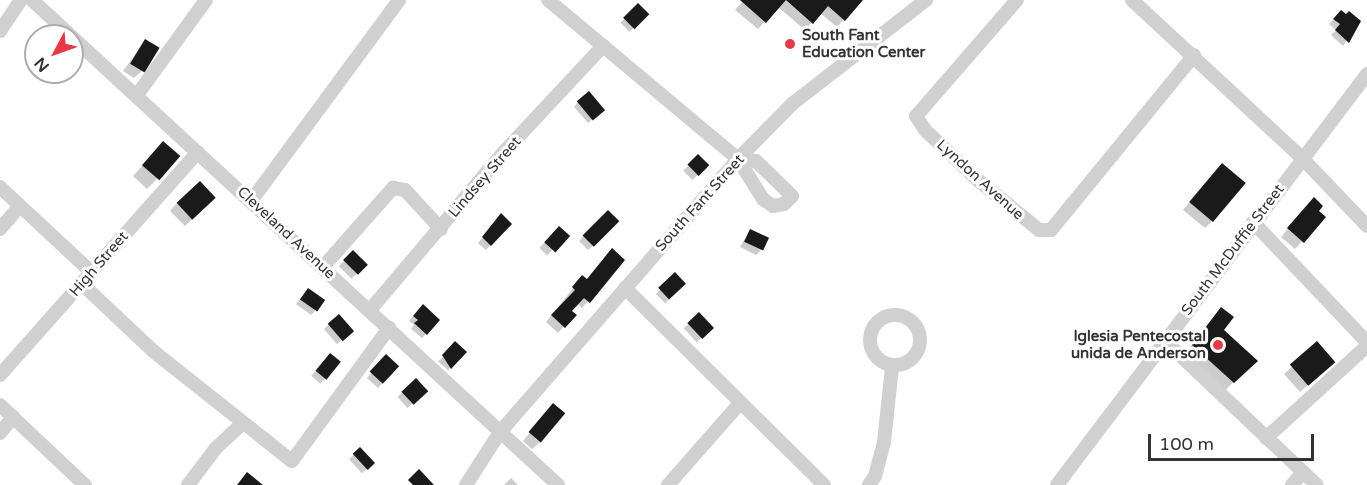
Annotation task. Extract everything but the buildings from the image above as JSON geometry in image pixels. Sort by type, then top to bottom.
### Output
[{"type":"street","points":[[0,31],[21,0]]},
{"type":"street","name":"Cleveland Avenue","points":[[32,0],[59,24]]},
{"type":"street","points":[[137,95],[206,0]]},
{"type":"street","points":[[252,201],[399,0]]},
{"type":"street","points":[[548,0],[738,159]]},
{"type":"street","name":"South Fant Street","points":[[500,432],[738,159],[792,104],[926,0]]},
{"type":"street","name":"Lyndon Avenue","points":[[1017,0],[916,116],[925,130],[979,181],[1039,230],[1051,230],[1194,55]]},
{"type":"street","points":[[1132,0],[1194,55],[1302,158],[1367,226]]},
{"type":"street","name":"Lindsey Street","points":[[370,310],[505,151],[603,46]]},
{"type":"street","name":"Cleveland Avenue","points":[[84,47],[558,485]]},
{"type":"street","name":"South McDuffie Street","points":[[1057,485],[1253,222],[1367,74]]},
{"type":"street","name":"High Street","points":[[0,375],[198,152]]},
{"type":"street","points":[[0,187],[91,272]]},
{"type":"street","points":[[323,267],[393,188],[405,190],[441,229]]},
{"type":"street","points":[[0,229],[20,206]]},
{"type":"street","points":[[1253,222],[1367,344],[1266,438]]},
{"type":"street","points":[[82,284],[153,351],[292,461],[389,328]]},
{"type":"street","points":[[625,288],[824,485]]},
{"type":"street","points":[[1165,341],[1317,485]]},
{"type":"street","points":[[869,485],[875,476],[884,442],[892,368]]},
{"type":"street","points":[[668,485],[740,403]]},
{"type":"street","points":[[0,405],[85,485]]},
{"type":"street","points":[[0,433],[13,417]]},
{"type":"street","points":[[188,485],[216,448],[243,423]]},
{"type":"street","points":[[466,485],[500,432]]},
{"type":"street","points":[[1292,485],[1303,472]]},
{"type":"place","name":"South Fant Education Center","points":[[790,44]]},
{"type":"place","name":"Iglesia Pentecostal unida de Anderson","points":[[1218,345]]}]
